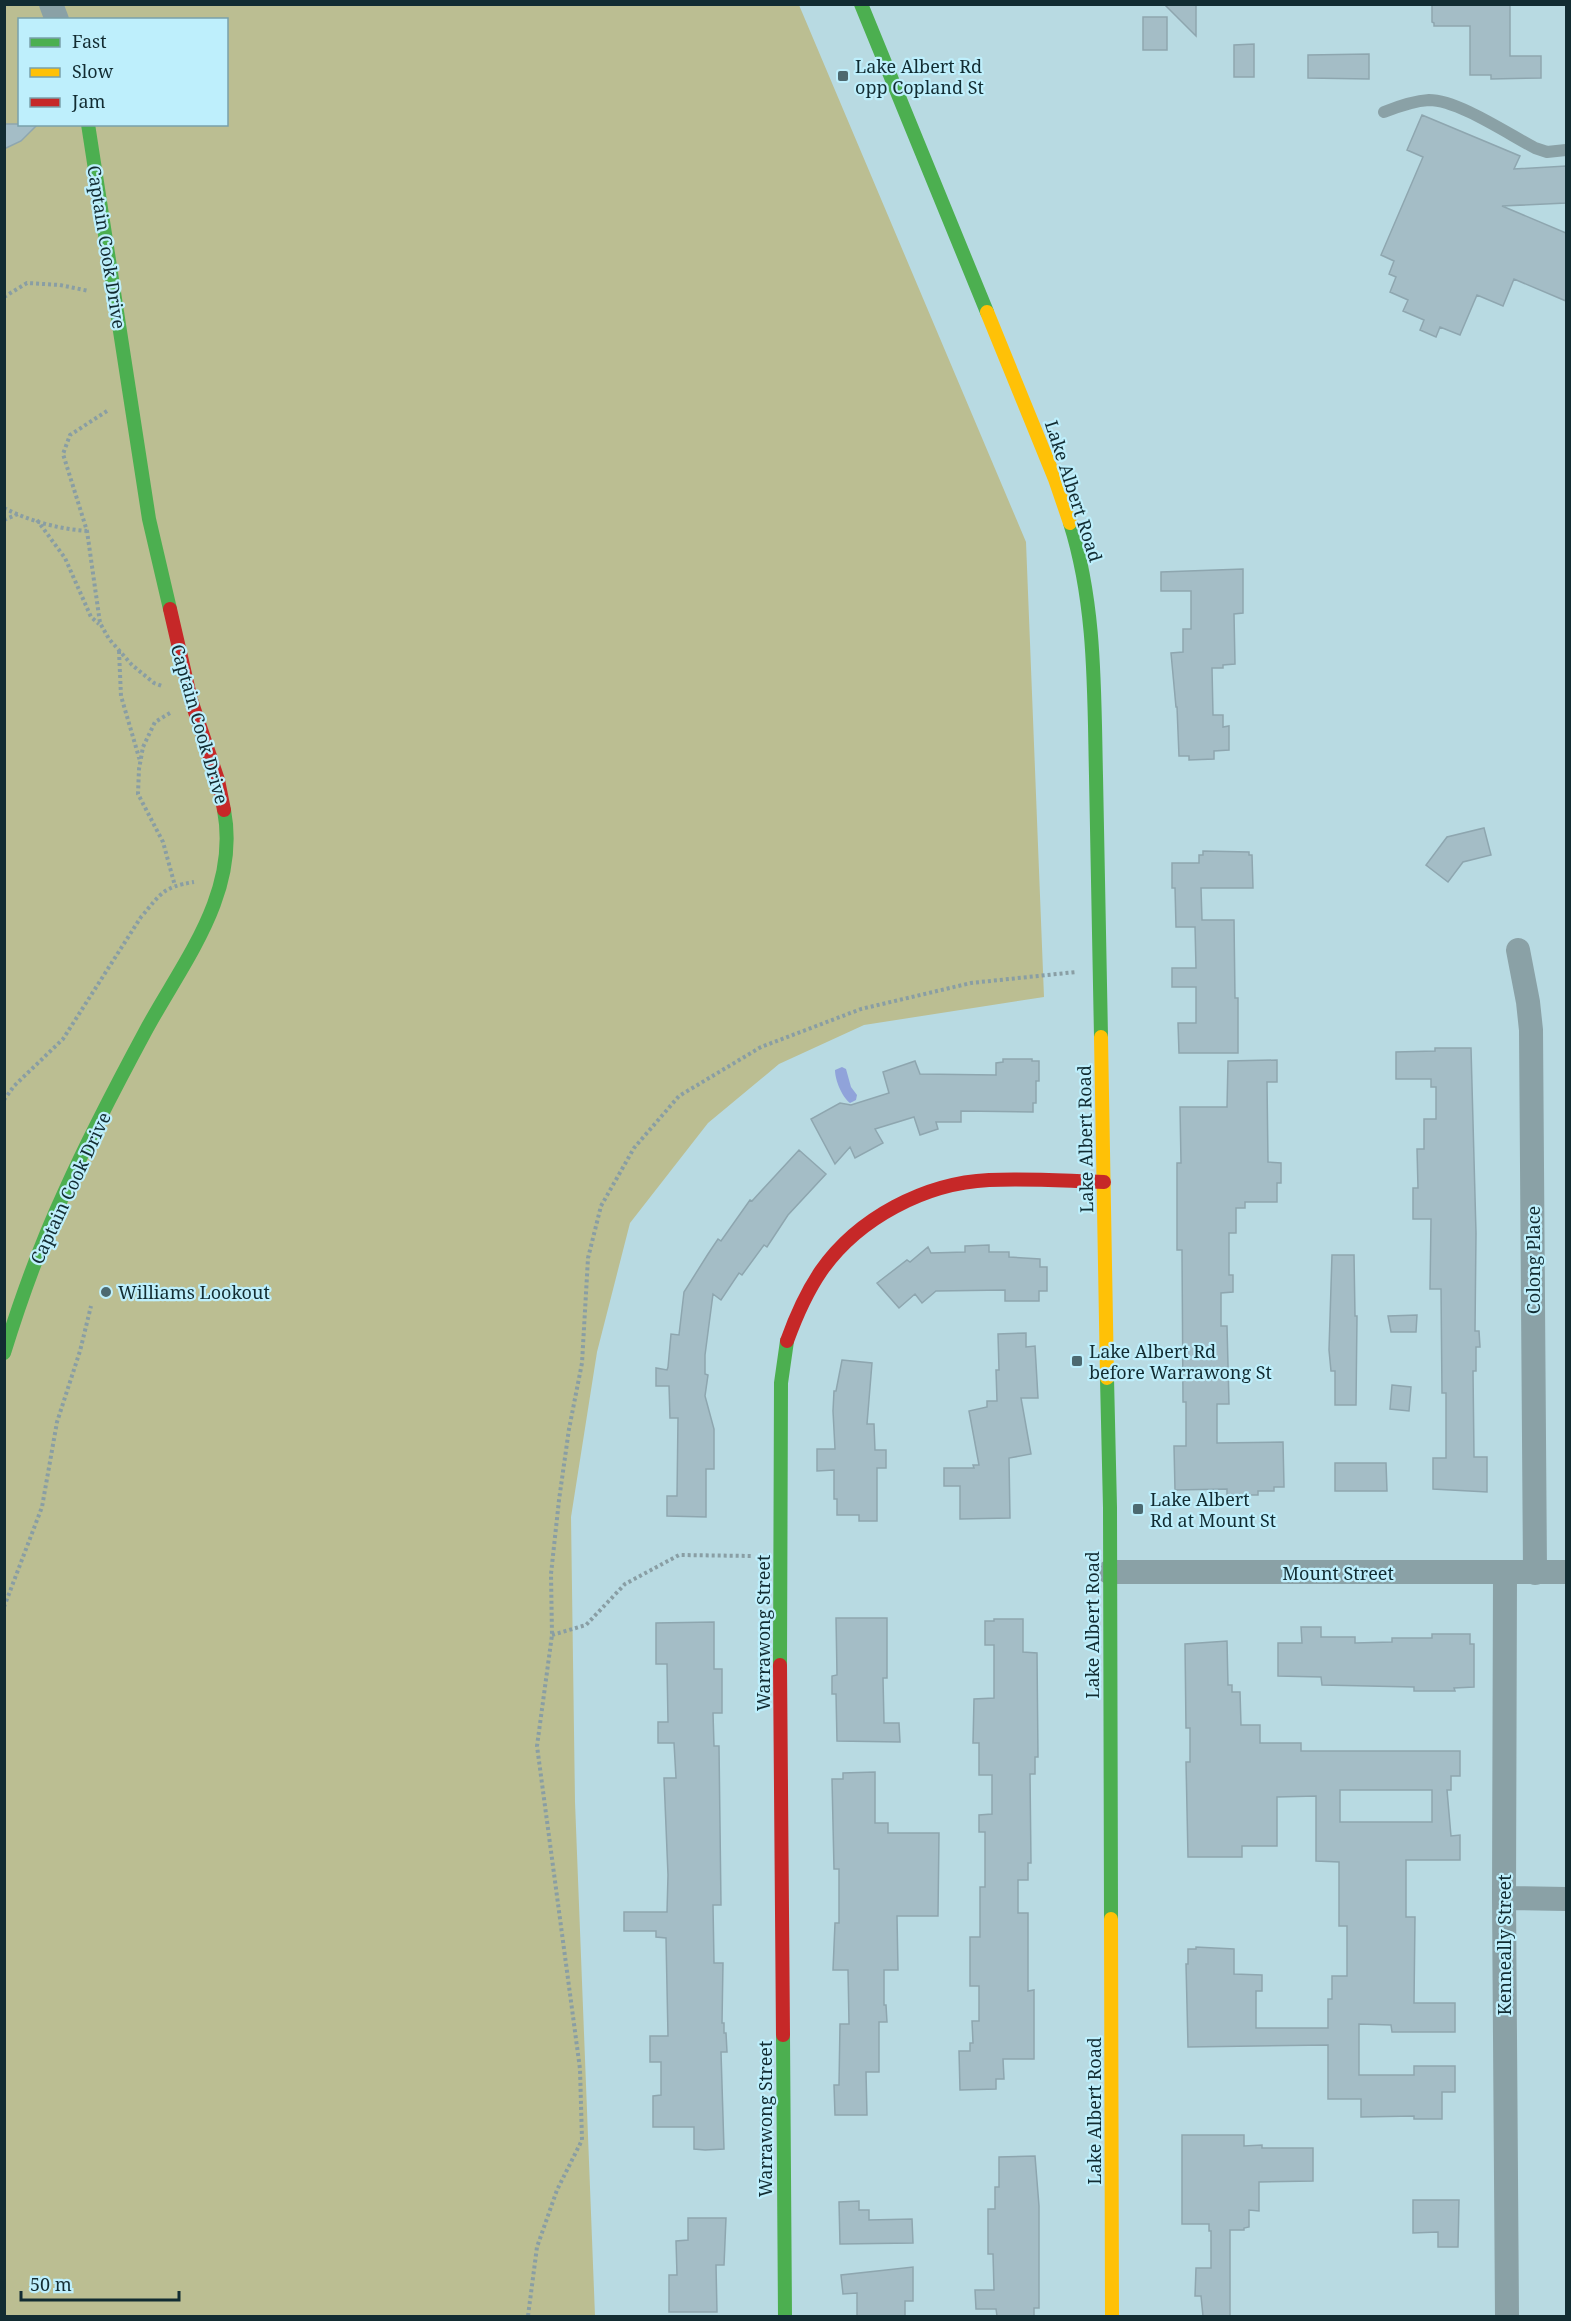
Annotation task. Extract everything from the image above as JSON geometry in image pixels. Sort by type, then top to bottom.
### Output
[{"type":"street","name":"Lake Albert Road","points":[[861,4],[1055,479],[1076,543],[1089,609],[1094,674],[1104,1182],[1109,1572],[1112,2316]]},
{"type":"street","name":"Captain Cook Drive","points":[[4,1353],[20,1302],[65,1191],[145,1032],[208,922],[222,877],[225,854],[225,817],[218,780],[191,700],[149,519],[88,126]]},
{"type":"street","name":"Colong Place","points":[[1518,950],[1531,1030],[1534,1572]]},
{"type":"street","name":"Warrawong Street","points":[[784,2316],[780,1557],[781,1383],[786,1342],[801,1305],[822,1270],[846,1242],[879,1217],[913,1197],[946,1186],[988,1180],[1104,1182]]},
{"type":"street","name":"Mount Street","points":[[1109,1572],[1566,1572]]},
{"type":"street","name":"Kenneally Street","points":[[1505,1573],[1504,1898],[1507,2316]]},
{"type":"street","points":[[1504,1898],[1566,1899]]},
{"type":"lane","points":[[1384,112],[1414,102],[1431,100],[1452,104],[1535,148],[1547,152],[1566,150]]},
{"type":"path","points":[[4,297],[27,283],[114,293]]},
{"type":"path","points":[[130,395],[70,435],[63,454],[87,531],[100,623],[132,665],[154,682],[191,700]]},
{"type":"path","points":[[4,508],[69,530],[87,531]]},
{"type":"path","points":[[4,520],[19,514]]},
{"type":"path","points":[[37,520],[65,558],[91,617],[103,628]]},
{"type":"path","points":[[119,650],[121,696],[140,761]]},
{"type":"path","points":[[175,886],[163,842],[138,794],[140,761],[143,747],[154,722],[191,700]]},
{"type":"path","points":[[4,1100],[14,1086],[63,1039],[141,917],[165,890],[222,877]]},
{"type":"path","points":[[528,2316],[537,2247],[557,2190],[582,2140],[579,2069],[537,1746],[552,1635],[551,1574],[568,1429],[582,1363],[588,1258],[601,1206],[634,1148],[679,1096],[761,1047],[861,1009],[970,983],[1040,974],[1100,970]]},
{"type":"path","points":[[4,1607],[42,1507],[57,1422],[80,1351],[91,1306]]},
{"type":"path","points":[[552,1635],[586,1625],[625,1584],[679,1556],[780,1557]]},
{"type":"green space","points":[[5,5],[799,5],[1026,542],[1044,997],[864,1025],[779,1064],[708,1123],[630,1223],[597,1352],[571,1517],[575,1802],[595,2316],[5,2316]]},
{"type":"water","points":[[842,1067],[846,1069],[851,1087],[857,1095],[856,1100],[850,1103],[842,1093],[836,1079],[835,1070]]},
{"type":"building","points":[[1164,4],[1196,4],[1196,36]]},
{"type":"building","points":[[1432,4],[1510,4],[1510,56],[1541,56],[1541,78],[1491,79],[1491,75],[1470,75],[1470,26],[1434,26]]},
{"type":"building","points":[[1143,17],[1167,17],[1167,50],[1143,50]]},
{"type":"building","points":[[1254,44],[1254,77],[1234,77],[1234,45]]},
{"type":"building","points":[[1369,54],[1369,79],[1308,78],[1308,55]]},
{"type":"building","points":[[1422,115],[1520,156],[1514,169],[1566,166],[1566,203],[1502,206],[1566,233],[1566,301],[1514,279],[1503,306],[1477,295],[1460,335],[1440,327],[1436,337],[1420,330],[1424,320],[1403,311],[1408,300],[1390,292],[1396,277],[1389,274],[1394,261],[1381,255],[1423,157],[1407,150]]},
{"type":"building","points":[[4,124],[36,126],[21,141],[4,149]]},
{"type":"building","points":[[1243,569],[1243,613],[1234,614],[1235,664],[1223,665],[1223,668],[1212,668],[1213,715],[1223,715],[1223,727],[1229,726],[1229,750],[1214,751],[1214,759],[1189,760],[1189,756],[1179,756],[1177,707],[1171,653],[1183,652],[1183,629],[1191,629],[1191,591],[1161,591],[1161,572]]},
{"type":"building","points":[[1484,828],[1491,855],[1463,862],[1448,882],[1426,865],[1447,837]]},
{"type":"building","points":[[1203,851],[1249,852],[1249,855],[1252,855],[1253,888],[1201,888],[1202,920],[1234,920],[1238,1053],[1179,1053],[1178,1023],[1196,1023],[1196,987],[1172,987],[1172,968],[1196,968],[1195,927],[1176,927],[1172,863],[1199,863],[1199,855],[1203,855]]},
{"type":"building","points":[[1435,1048],[1471,1048],[1476,1233],[1475,1331],[1479,1331],[1480,1347],[1476,1347],[1476,1371],[1473,1371],[1474,1457],[1487,1457],[1487,1492],[1433,1489],[1433,1458],[1446,1458],[1446,1393],[1442,1393],[1441,1289],[1430,1289],[1431,1219],[1413,1219],[1413,1188],[1418,1188],[1417,1149],[1424,1149],[1424,1119],[1436,1119],[1436,1087],[1431,1087],[1431,1079],[1396,1079],[1396,1052],[1435,1051]]},
{"type":"building","points":[[1003,1059],[1039,1061],[1039,1081],[1036,1081],[1036,1103],[1033,1103],[1033,1112],[961,1111],[961,1122],[936,1122],[938,1129],[920,1135],[914,1117],[875,1129],[883,1143],[855,1158],[850,1147],[835,1164],[811,1119],[840,1103],[851,1105],[889,1093],[883,1072],[915,1061],[920,1074],[996,1075],[996,1063],[1003,1062]]},
{"type":"building","points":[[1277,1060],[1277,1082],[1267,1082],[1268,1162],[1281,1163],[1281,1183],[1277,1183],[1277,1202],[1245,1202],[1245,1208],[1236,1208],[1236,1233],[1229,1233],[1229,1275],[1233,1275],[1233,1292],[1221,1293],[1221,1326],[1227,1326],[1229,1404],[1217,1404],[1217,1443],[1283,1442],[1284,1487],[1274,1487],[1274,1491],[1258,1491],[1258,1495],[1227,1495],[1227,1489],[1175,1490],[1174,1446],[1186,1446],[1186,1402],[1183,1402],[1182,1250],[1177,1250],[1177,1163],[1181,1163],[1180,1107],[1227,1107],[1228,1061]]},
{"type":"building","points":[[799,1150],[826,1174],[788,1215],[767,1247],[764,1245],[742,1275],[739,1273],[721,1300],[713,1294],[705,1355],[705,1374],[708,1375],[705,1396],[714,1429],[714,1469],[706,1469],[706,1517],[667,1516],[667,1496],[677,1496],[678,1418],[670,1418],[669,1386],[656,1386],[656,1368],[667,1370],[671,1334],[679,1335],[684,1292],[708,1254],[718,1239],[721,1241],[750,1200],[752,1201]]},
{"type":"building","points":[[989,1245],[989,1252],[1009,1252],[1009,1257],[1040,1259],[1040,1267],[1047,1267],[1047,1291],[1039,1291],[1039,1301],[1005,1301],[1005,1290],[936,1291],[922,1303],[915,1294],[899,1308],[877,1283],[907,1260],[910,1262],[928,1247],[931,1253],[965,1252],[965,1246]]},
{"type":"building","points":[[1332,1255],[1354,1255],[1355,1316],[1357,1316],[1356,1405],[1335,1405],[1335,1371],[1331,1371],[1329,1350]]},
{"type":"building","points":[[1417,1315],[1416,1332],[1391,1332],[1388,1316]]},
{"type":"building","points":[[1026,1333],[1026,1347],[1035,1346],[1038,1398],[1021,1398],[1031,1454],[1009,1458],[1010,1518],[960,1519],[960,1486],[944,1486],[944,1468],[974,1468],[973,1465],[979,1465],[969,1411],[987,1407],[987,1401],[997,1401],[998,1334]]},
{"type":"building","points":[[842,1360],[872,1363],[867,1424],[874,1424],[875,1450],[886,1450],[886,1468],[877,1468],[877,1521],[859,1521],[859,1515],[837,1515],[837,1499],[834,1499],[834,1470],[817,1471],[817,1449],[835,1449],[834,1391],[836,1391]]},
{"type":"building","points":[[1392,1385],[1411,1387],[1409,1411],[1390,1409]]},
{"type":"building","points":[[1335,1463],[1386,1463],[1387,1491],[1335,1491]]},
{"type":"building","points":[[836,1618],[887,1618],[887,1678],[883,1678],[884,1723],[899,1723],[900,1742],[837,1741],[836,1694],[832,1694],[832,1676],[837,1675]]},
{"type":"building","points":[[994,1619],[1023,1619],[1023,1652],[1037,1653],[1038,1757],[1035,1757],[1035,1774],[1030,1774],[1031,1863],[1028,1863],[1028,1880],[1018,1880],[1018,1913],[1028,1913],[1028,1991],[1034,1990],[1034,2059],[1003,2059],[1004,2079],[996,2079],[996,2089],[960,2090],[959,2051],[970,2051],[970,2043],[973,2043],[972,2021],[979,2021],[979,1986],[970,1986],[970,1937],[980,1937],[980,1887],[985,1887],[985,1832],[979,1832],[979,1815],[992,1814],[992,1775],[979,1775],[979,1743],[973,1743],[974,1699],[994,1698],[994,1645],[985,1645],[985,1621],[994,1621]]},
{"type":"building","points":[[714,1622],[714,1669],[722,1669],[722,1713],[713,1713],[714,1746],[719,1746],[721,1905],[713,1905],[714,1963],[723,1963],[722,2023],[724,2023],[724,2033],[726,2033],[727,2052],[721,2052],[724,2149],[705,2150],[694,2149],[694,2127],[653,2127],[653,2096],[661,2095],[661,2062],[650,2062],[650,2036],[668,2036],[666,1938],[656,1937],[656,1931],[624,1931],[624,1912],[667,1912],[668,1875],[664,1778],[676,1778],[674,1743],[658,1743],[658,1722],[668,1722],[667,1664],[656,1664],[656,1623]]},
{"type":"building","points":[[1301,1627],[1321,1627],[1321,1637],[1355,1637],[1355,1643],[1392,1642],[1392,1638],[1432,1638],[1432,1634],[1470,1634],[1470,1644],[1474,1644],[1474,1687],[1454,1688],[1455,1691],[1414,1691],[1414,1687],[1322,1685],[1321,1677],[1278,1676],[1278,1643],[1302,1643]]},
{"type":"building","points":[[1227,1641],[1228,1685],[1232,1685],[1232,1692],[1240,1692],[1241,1725],[1260,1725],[1260,1743],[1301,1743],[1301,1751],[1460,1751],[1460,1776],[1451,1776],[1451,1790],[1447,1790],[1451,1836],[1460,1835],[1460,1860],[1406,1860],[1406,1917],[1415,1917],[1414,2003],[1455,2003],[1455,2032],[1392,2032],[1391,2025],[1359,2024],[1359,2075],[1414,2075],[1414,2066],[1455,2066],[1455,2092],[1442,2092],[1442,2119],[1414,2119],[1414,2116],[1361,2117],[1361,2099],[1328,2099],[1328,2045],[1188,2047],[1186,1964],[1188,1964],[1188,1949],[1196,1949],[1196,1947],[1234,1949],[1234,1974],[1262,1975],[1262,1991],[1256,1991],[1256,2028],[1328,2028],[1328,1999],[1332,1999],[1332,1976],[1347,1976],[1347,1926],[1339,1926],[1339,1862],[1316,1861],[1316,1796],[1277,1797],[1277,1846],[1242,1846],[1242,1857],[1188,1857],[1186,1762],[1190,1762],[1190,1728],[1186,1728],[1185,1644]],"holes":[[[1340,1790],[1432,1790],[1432,1822],[1340,1822]]]},
{"type":"building","points":[[875,1772],[875,1823],[888,1823],[888,1833],[939,1833],[938,1916],[897,1916],[898,1970],[884,1970],[884,2005],[886,2005],[887,2022],[879,2022],[879,2072],[866,2072],[867,2115],[835,2115],[834,2085],[839,2085],[840,2024],[849,2024],[848,1970],[833,1970],[835,1923],[839,1923],[839,1869],[834,1869],[832,1779],[843,1779],[843,1773]]},
{"type":"building","points":[[1182,2135],[1244,2135],[1244,2146],[1313,2148],[1313,2181],[1259,2182],[1259,2211],[1249,2210],[1249,2227],[1244,2230],[1230,2230],[1230,2316],[1203,2316],[1201,2296],[1195,2296],[1196,2268],[1211,2268],[1211,2231],[1209,2231],[1209,2224],[1182,2224]]},
{"type":"building","points":[[1035,2156],[1039,2206],[1039,2308],[1034,2308],[1034,2316],[997,2316],[996,2309],[976,2309],[975,2290],[994,2290],[993,2254],[988,2254],[988,2209],[995,2209],[995,2187],[999,2187],[999,2157]]},
{"type":"building","points":[[1413,2200],[1459,2200],[1458,2247],[1438,2247],[1438,2232],[1413,2233]]},
{"type":"building","points":[[859,2201],[859,2210],[869,2210],[869,2220],[912,2219],[913,2243],[840,2244],[839,2202]]},
{"type":"building","points":[[688,2218],[726,2218],[724,2265],[716,2265],[717,2312],[669,2312],[669,2275],[677,2275],[676,2241],[688,2240]]},
{"type":"building","points":[[913,2267],[913,2301],[905,2301],[905,2316],[857,2316],[857,2293],[843,2294],[841,2275]]},
{"type":"traffic: fast","points":[[861,4],[987,312]]},
{"type":"traffic: fast","points":[[88,126],[149,519],[170,609]]},
{"type":"traffic: fast","points":[[1070,523],[1085,585],[1092,649],[1101,1037]]},
{"type":"traffic: fast","points":[[4,1353],[24,1291],[74,1171],[135,1052],[190,954],[216,899],[224,870],[227,841],[224,810]]},
{"type":"traffic: fast","points":[[780,1665],[781,1383],[787,1341]]},
{"type":"traffic: fast","points":[[1107,1378],[1110,1508],[1111,1919]]},
{"type":"traffic: fast","points":[[783,2035],[785,2316]]},
{"type":"traffic: slow","points":[[987,312],[1055,479],[1070,523]]},
{"type":"traffic: slow","points":[[1101,1037],[1107,1378]]},
{"type":"traffic: slow","points":[[1111,1919],[1112,2316]]},
{"type":"traffic: jam","points":[[170,609],[191,700],[218,780],[224,810]]},
{"type":"traffic: jam","points":[[787,1341],[811,1288],[836,1252],[854,1235],[895,1207],[941,1188],[989,1180],[1104,1182]]},
{"type":"traffic: jam","points":[[780,1665],[783,2035]]},
{"type":"place","name":"Lake Albert Rd opp Copland St","points":[[843,76]]},
{"type":"place","name":"Williams Lookout","points":[[106,1292]]},
{"type":"place","name":"Lake Albert Rd before Warrawong St","points":[[1077,1361]]},
{"type":"place","name":"Lake Albert Rd at Mount St","points":[[1138,1509]]}]
